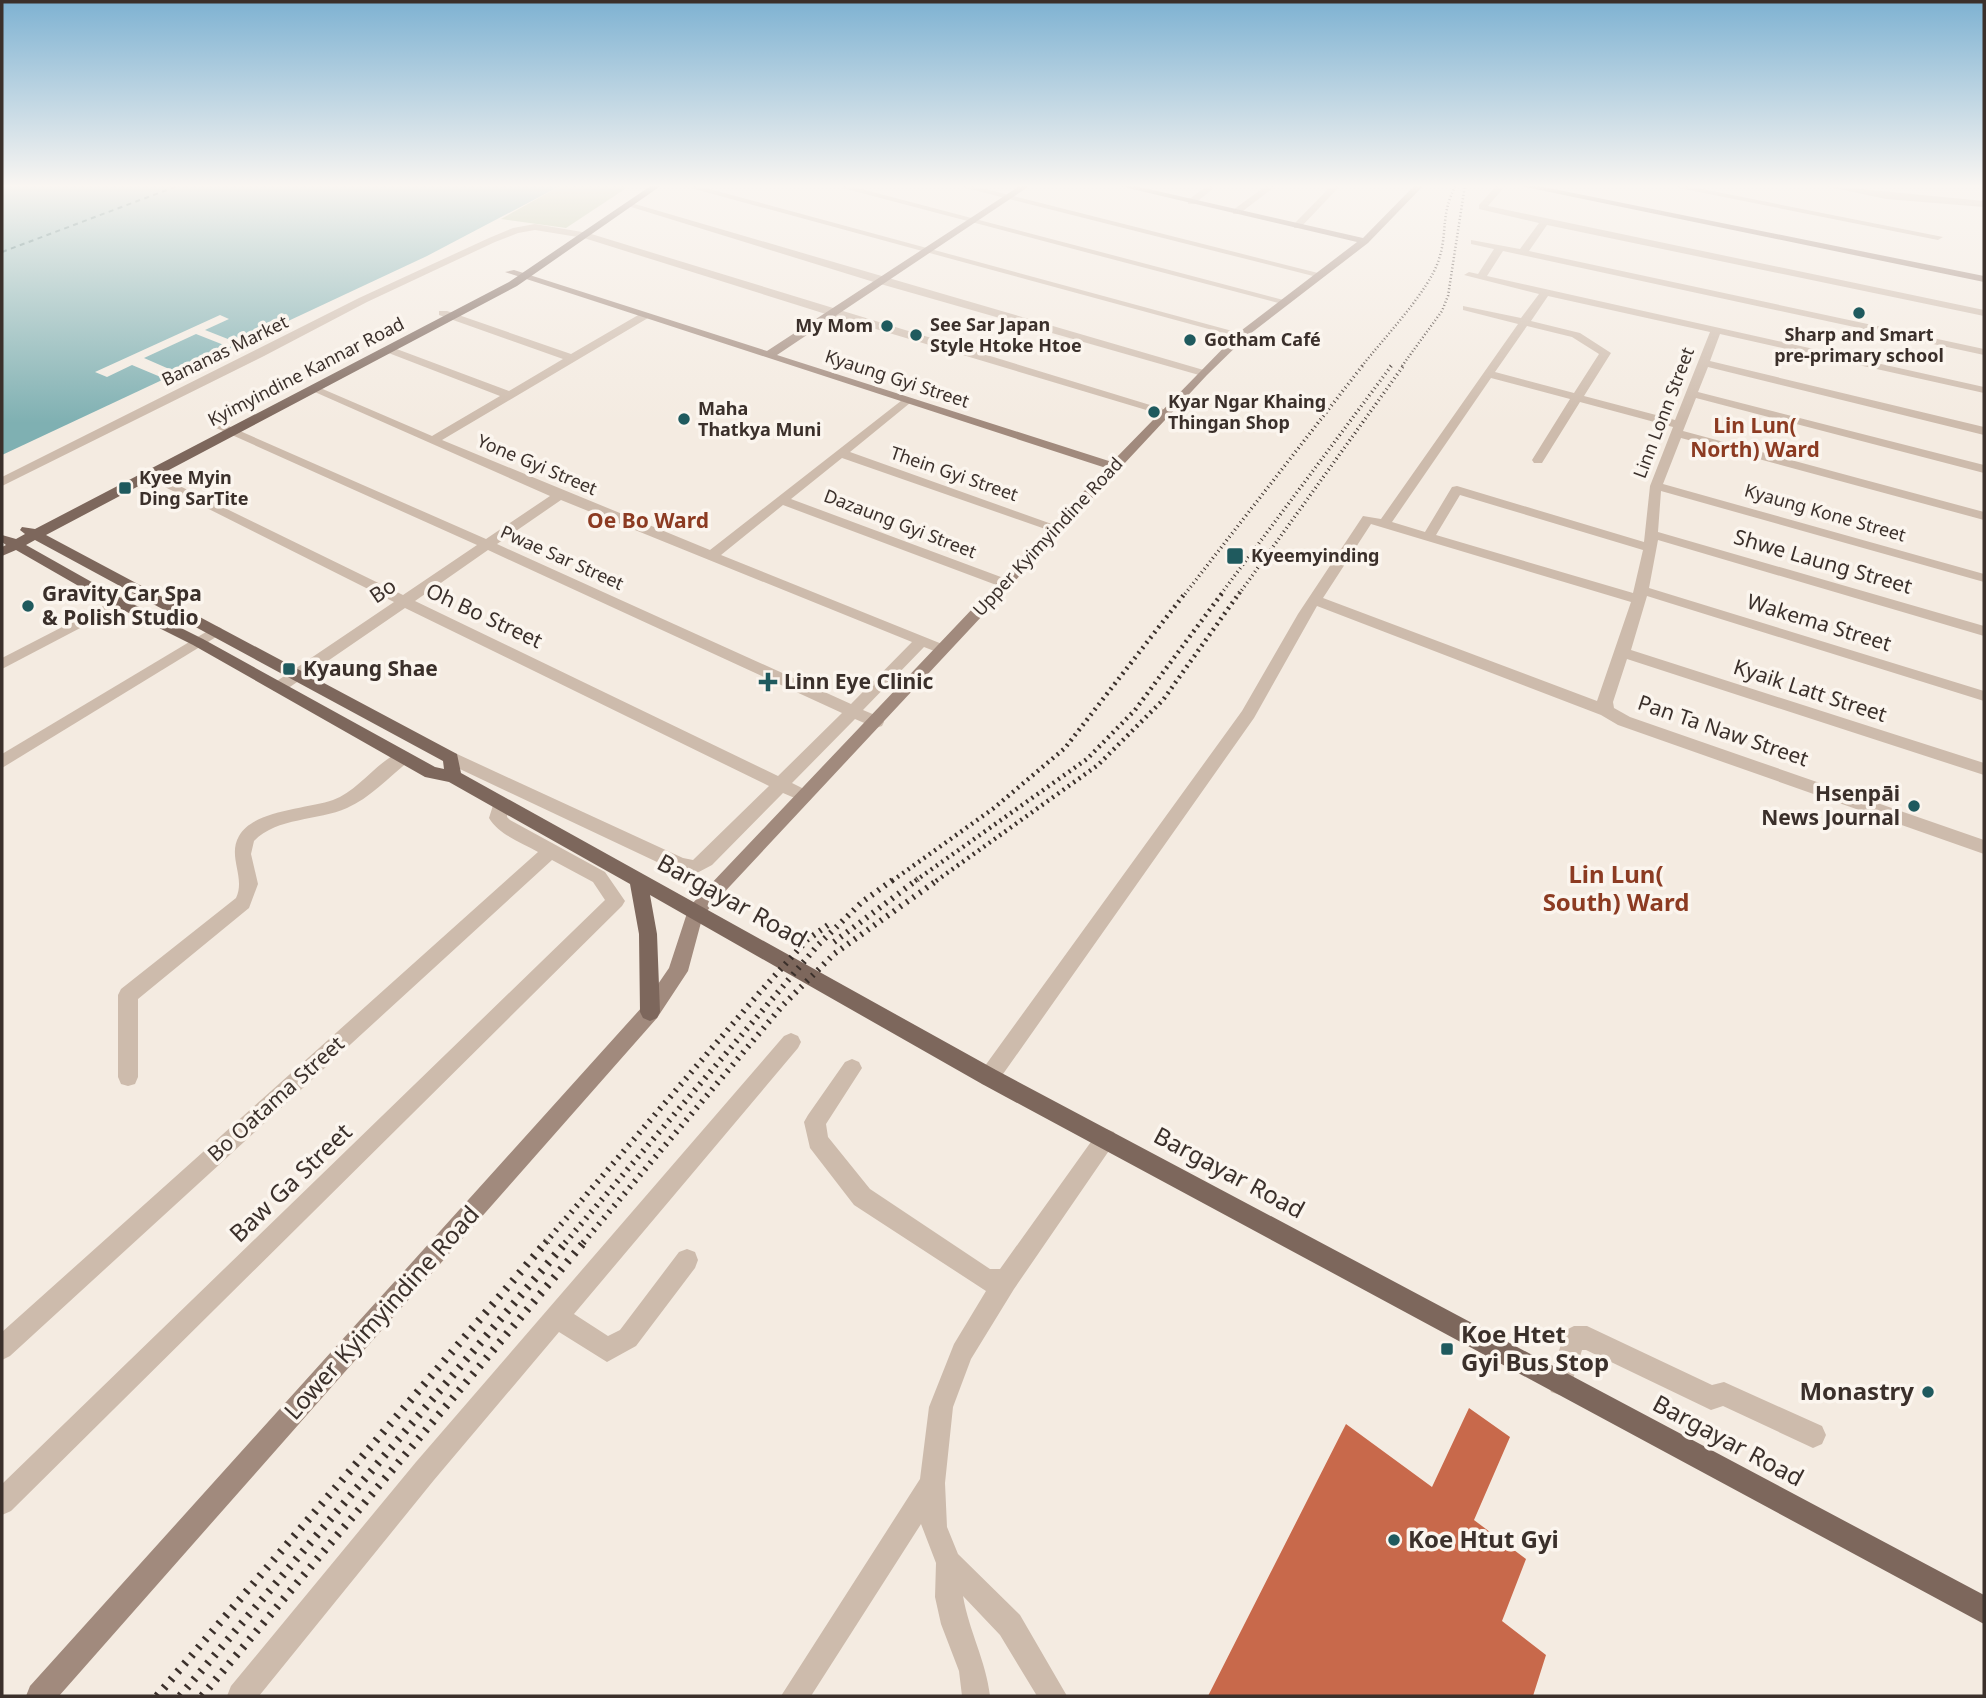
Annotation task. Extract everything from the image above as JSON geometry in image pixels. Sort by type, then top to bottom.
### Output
[{"type":"main road","name":"Kyimyindine Kannar Road","points":[[34,534],[46,533],[54,524],[226,430],[390,350],[529,264]]},
{"type":"main road","points":[[511,278],[536,275],[549,264]]},
{"type":"main road","points":[[768,356],[907,264]]},
{"type":"main road","name":"Upper Kyimyindine Road","points":[[695,912],[1203,373],[1242,335],[1335,264]]},
{"type":"main road","points":[[1911,264],[1984,279]]},
{"type":"main road","name":"Kyaung Gyi Street","points":[[524,276],[536,275],[644,316],[1114,467]]},
{"type":"main road","name":"Kyimyindine Kannar Road","points":[[511,278],[524,276]]},
{"type":"main road","name":"Kyimyindine Kannar Road","points":[[8,547],[448,315]]},
{"type":"main road","points":[[34,534],[452,758],[453,776]]},
{"type":"main road","name":"Bargayar Road","points":[[8,547],[198,642],[432,773],[453,776],[989,1077],[1984,1609]]},
{"type":"main road","points":[[638,880],[648,934],[650,1012]]},
{"type":"main road","name":"Lower Kyimyindine Road","points":[[40,1696],[650,1012],[678,971],[695,912]]},
{"type":"street","name":"Bananas Market","points":[[2,482],[363,300],[440,264]]},
{"type":"street","name":"Bananas Market","points":[[678,264],[1167,412]]},
{"type":"street","points":[[827,264],[1203,373]]},
{"type":"street","points":[[977,264],[1242,335]]},
{"type":"street","points":[[1140,264],[1286,302]]},
{"type":"street","points":[[1277,264],[1321,275]]},
{"type":"street","points":[[1486,264],[1475,276],[1984,390]]},
{"type":"street","points":[[1574,264],[1984,352]]},
{"type":"street","points":[[1749,264],[1984,313]]},
{"type":"street","points":[[989,1077],[1248,714],[1314,600],[1377,521],[1487,373],[1502,358],[1545,292]]},
{"type":"street","points":[[1466,308],[1576,335],[1605,353],[1538,460]]},
{"type":"street","points":[[448,315],[572,358]]},
{"type":"street","points":[[435,439],[644,316]]},
{"type":"street","name":"Linn Lonn Street","points":[[1607,711],[1605,702],[1639,595],[1650,541],[1651,501],[1716,331]]},
{"type":"street","points":[[390,350],[509,395]]},
{"type":"street","points":[[1703,363],[1984,431]]},
{"type":"street","points":[[1487,373],[1984,516]]},
{"type":"street","name":"Yone Gyi Street","points":[[314,389],[560,495],[942,649]]},
{"type":"street","points":[[1692,394],[1984,469]]},
{"type":"street","points":[[711,556],[906,401]]},
{"type":"street","name":"Pwae Sar Street","points":[[226,430],[488,545],[876,722]]},
{"type":"street","name":"Thein Gyi Street","points":[[841,453],[1056,528]]},
{"type":"street","name":"Oh Bo Street","points":[[146,475],[402,603],[804,796]]},
{"type":"street","name":"Kyaung Kone Street","points":[[1656,486],[1984,578]]},
{"type":"street","name":"Shwe Laung Street","points":[[1429,536],[1457,490],[1984,631]]},
{"type":"street","name":"Bo","points":[[279,687],[560,495]]},
{"type":"street","name":"Dazaung Gyi Street","points":[[782,500],[1004,583]]},
{"type":"street","name":"Wakema Street","points":[[1377,521],[1984,696]]},
{"type":"street","points":[[2,664],[142,590]]},
{"type":"street","name":"Pan Ta Naw Street","points":[[1314,600],[1607,711],[1624,721],[1984,847]]},
{"type":"street","points":[[2,762],[216,631]]},
{"type":"street","points":[[452,758],[687,867],[695,867],[706,860],[782,785],[922,641]]},
{"type":"street","name":"Kyaik Latt Street","points":[[1622,652],[1984,769]]},
{"type":"street","points":[[128,1077],[128,995],[243,903],[251,885],[242,856],[247,835],[303,812],[342,804],[403,757]]},
{"type":"street","points":[[501,803],[498,818],[504,825],[551,850]]},
{"type":"street","name":"Baw Ga Street","points":[[2,1502],[616,901],[599,877],[551,850]]},
{"type":"street","name":"Bo Oatama Street","points":[[2,1348],[551,850]]},
{"type":"street","points":[[241,1696],[425,1471],[791,1042]]},
{"type":"street","points":[[852,1068],[816,1122],[818,1141],[862,1198],[987,1280],[1006,1281]]},
{"type":"street","points":[[1053,1696],[1010,1625],[949,1563],[934,1528],[932,1483],[941,1407],[962,1352],[1006,1281],[1106,1139]]},
{"type":"street","points":[[556,1316],[607,1350],[628,1338],[687,1260]]},
{"type":"street","points":[[1560,1383],[1574,1338],[1587,1338],[1711,1398],[1724,1394],[1813,1435]]},
{"type":"street","points":[[795,1696],[932,1483]]},
{"type":"street","points":[[949,1563],[949,1597],[955,1624],[973,1671],[976,1696]]},
{"type":"water","points":[[2,264],[409,264],[2,455]]},
{"type":"pier","points":[[220,315],[229,319],[205,330],[238,343],[229,347],[196,334],[144,358],[176,372],[163,378],[132,365],[107,377],[95,372]]},
{"type":"building","name":"Koe Htut Gyi","points":[[1469,1408],[1510,1437],[1474,1520],[1526,1559],[1502,1621],[1546,1655],[1533,1696],[1208,1696],[1346,1424],[1432,1487]]},
{"type":"railway","points":[[1362,366],[1405,314],[1437,264]]},
{"type":"railway","points":[[1402,366],[1442,311],[1448,296],[1453,264]]},
{"type":"railway","points":[[1185,594],[1363,365]]},
{"type":"railway","points":[[1221,594],[1392,365]]},
{"type":"railway","points":[[1239,594],[1404,365]]},
{"type":"railway","points":[[892,881],[994,808],[1065,748],[1186,592]]},
{"type":"railway","points":[[915,881],[1087,759],[1135,710],[1223,592]]},
{"type":"railway","points":[[936,881],[1098,765],[1163,700],[1240,592]]},
{"type":"railway","points":[[565,1243],[818,945],[862,902],[894,879]]},
{"type":"railway","points":[[834,942],[918,879]]},
{"type":"railway","points":[[583,1243],[783,1005],[834,954],[939,879]]},
{"type":"railway","points":[[545,1243],[760,992],[807,940],[828,925]]},
{"type":"railway","points":[[157,1696],[547,1241]]},
{"type":"railway","points":[[180,1696],[567,1241]]},
{"type":"railway","points":[[202,1696],[585,1241]]},
{"type":"place","name":"Sharp and Smart pre-primary school","points":[[1859,313]]},
{"type":"place","name":"My Mom","points":[[887,326]]},
{"type":"place","name":"See Sar Japan Style Htoke Htoe","points":[[916,335]]},
{"type":"place","name":"Gotham Café","points":[[1190,340]]},
{"type":"place","name":"Kyar Ngar Khaing Thingan Shop","points":[[1154,412]]},
{"type":"place","name":"Maha Thatkya Muni","points":[[684,419]]},
{"type":"place","name":"Kyee Myin Ding SarTite","points":[[125,488]]},
{"type":"place","name":"Kyeemyinding","points":[[1235,556]]},
{"type":"place","name":"Gravity Car Spa & Polish Studio","points":[[28,606]]},
{"type":"place","name":"Kyaung Shae","points":[[289,669]]},
{"type":"place","name":"Linn Eye Clinic","points":[[768,682]]},
{"type":"place","name":"Hsenpāi News Journal","points":[[1914,806]]},
{"type":"place","name":"Koe Htet Gyi Bus Stop","points":[[1447,1349]]},
{"type":"place","name":"Monastry","points":[[1928,1392]]},
{"type":"place","name":"Koe Htut Gyi","points":[[1394,1540]]},
{"type":"district","name":"Lin Lun( North) Ward","points":[[1755,438]]},
{"type":"district","name":"Oe Bo Ward","points":[[648,521]]},
{"type":"district","name":"Lin Lun( South) Ward","points":[[1616,889]]}]
